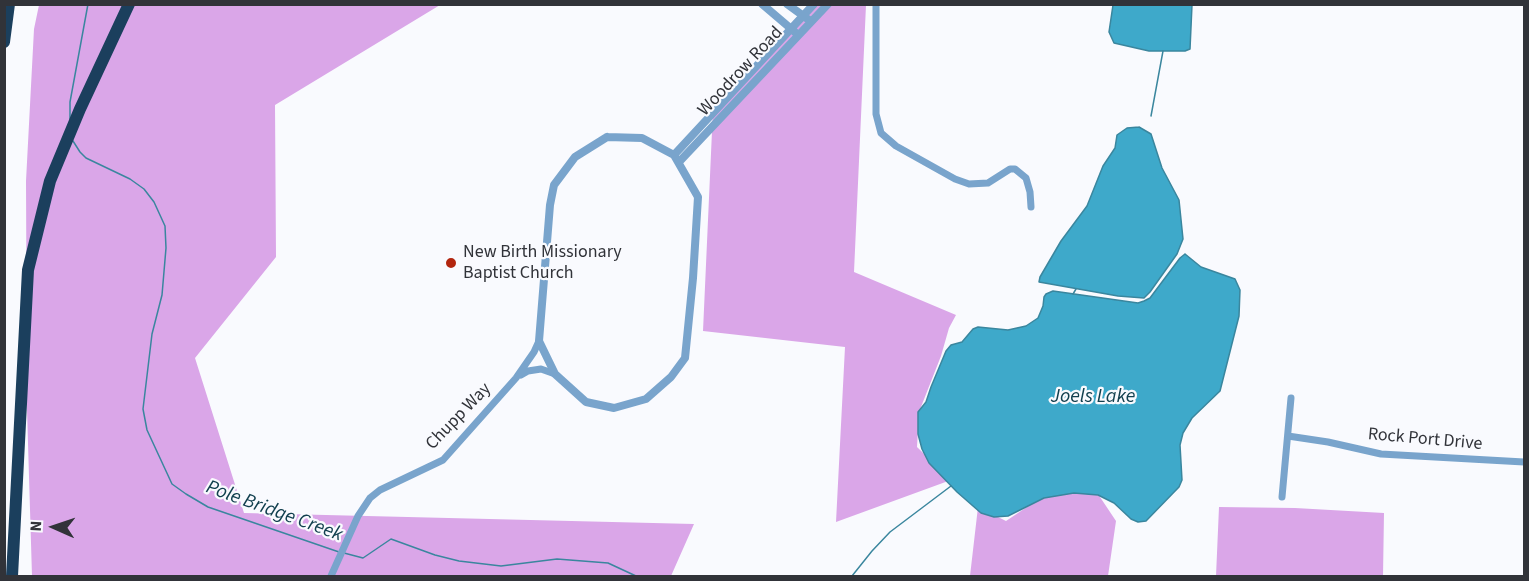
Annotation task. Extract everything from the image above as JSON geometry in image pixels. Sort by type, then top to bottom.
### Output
[{"type":"highway","points":[[4,42],[9,4]]},
{"type":"highway","points":[[12,576],[28,270],[50,180],[129,4]]},
{"type":"highway","points":[[4,561],[5,576]]},
{"type":"street","points":[[762,4],[795,33]]},
{"type":"street","points":[[787,4],[808,19]]},
{"type":"street","name":"Woodrow Road","points":[[808,19],[814,4]]},
{"type":"street","name":"Woodrow Road","points":[[677,159],[808,19],[828,4]]},
{"type":"street","points":[[876,4],[876,114],[881,133],[896,146],[969,184],[988,183],[1015,169],[1026,178],[1030,192],[1030,207]]},
{"type":"street","points":[[607,137],[642,138],[677,159],[698,197],[685,358],[671,377],[646,399],[614,408],[586,402],[555,374],[539,341],[550,205],[554,185],[575,157],[607,137]]},
{"type":"street","name":"Chupp Way","points":[[331,576],[358,516],[370,498],[380,490],[443,460],[516,378],[539,341]]},
{"type":"street","points":[[516,378],[528,371],[541,369],[555,374]]},
{"type":"street","points":[[1282,497],[1291,398]]},
{"type":"street","name":"Rock Port Drive","points":[[1288,436],[1381,454],[1524,462]]},
{"type":"shaded area","points":[[39,5],[440,5],[275,105],[276,257],[195,358],[244,513],[694,524],[671,576],[32,576],[27,410],[26,181],[34,29]]},
{"type":"shaded area","points":[[808,5],[866,5],[854,272],[956,315],[949,328],[941,356],[919,412],[917,447],[951,480],[836,522],[845,347],[703,331],[713,109]]},
{"type":"shaded area","points":[[1096,491],[1116,521],[1108,576],[970,576],[978,507],[1006,521],[1045,495]]},
{"type":"shaded area","points":[[1219,507],[1384,513],[1383,576],[1216,576]]},
{"type":"water","points":[[1113,5],[1192,5],[1190,49],[1149,51],[1114,43],[1109,32]]},
{"type":"water","points":[[1139,127],[1151,134],[1162,168],[1179,200],[1183,239],[1177,254],[1144,298],[1118,296],[1039,282],[1061,241],[1087,206],[1103,166],[1115,148],[1117,135],[1127,128]]},
{"type":"water","name":"Joels Lake","points":[[1185,254],[1201,267],[1235,279],[1240,290],[1239,316],[1220,391],[1192,418],[1183,433],[1180,445],[1182,480],[1179,487],[1146,521],[1138,522],[1131,519],[1114,503],[1098,495],[1074,493],[1044,498],[1008,516],[994,517],[981,513],[929,463],[918,434],[918,412],[926,402],[946,351],[951,345],[962,342],[973,329],[978,327],[1008,330],[1026,326],[1038,318],[1044,297],[1053,291],[1138,303],[1144,301],[1150,298]]},
{"type":"waterway","name":"Pole Bridge Creek","points":[[70,119],[70,102],[88,4]]},
{"type":"waterway","points":[[1151,116],[1163,51]]},
{"type":"waterway","name":"Pole Bridge Creek","points":[[73,141],[86,158],[130,179],[144,189],[154,202],[165,226],[166,248],[162,295],[152,334],[143,409],[147,430],[172,484],[208,507],[339,552]]},
{"type":"waterway","points":[[1073,294],[1076,289]]},
{"type":"waterway","points":[[852,576],[890,532],[951,486]]},
{"type":"waterway","name":"Pole Bridge Creek","points":[[344,553],[363,558],[391,539],[459,561],[501,566],[557,559],[608,563],[636,576]]},
{"type":"place","name":"New Birth Missionary Baptist Church","points":[[451,263]]}]
